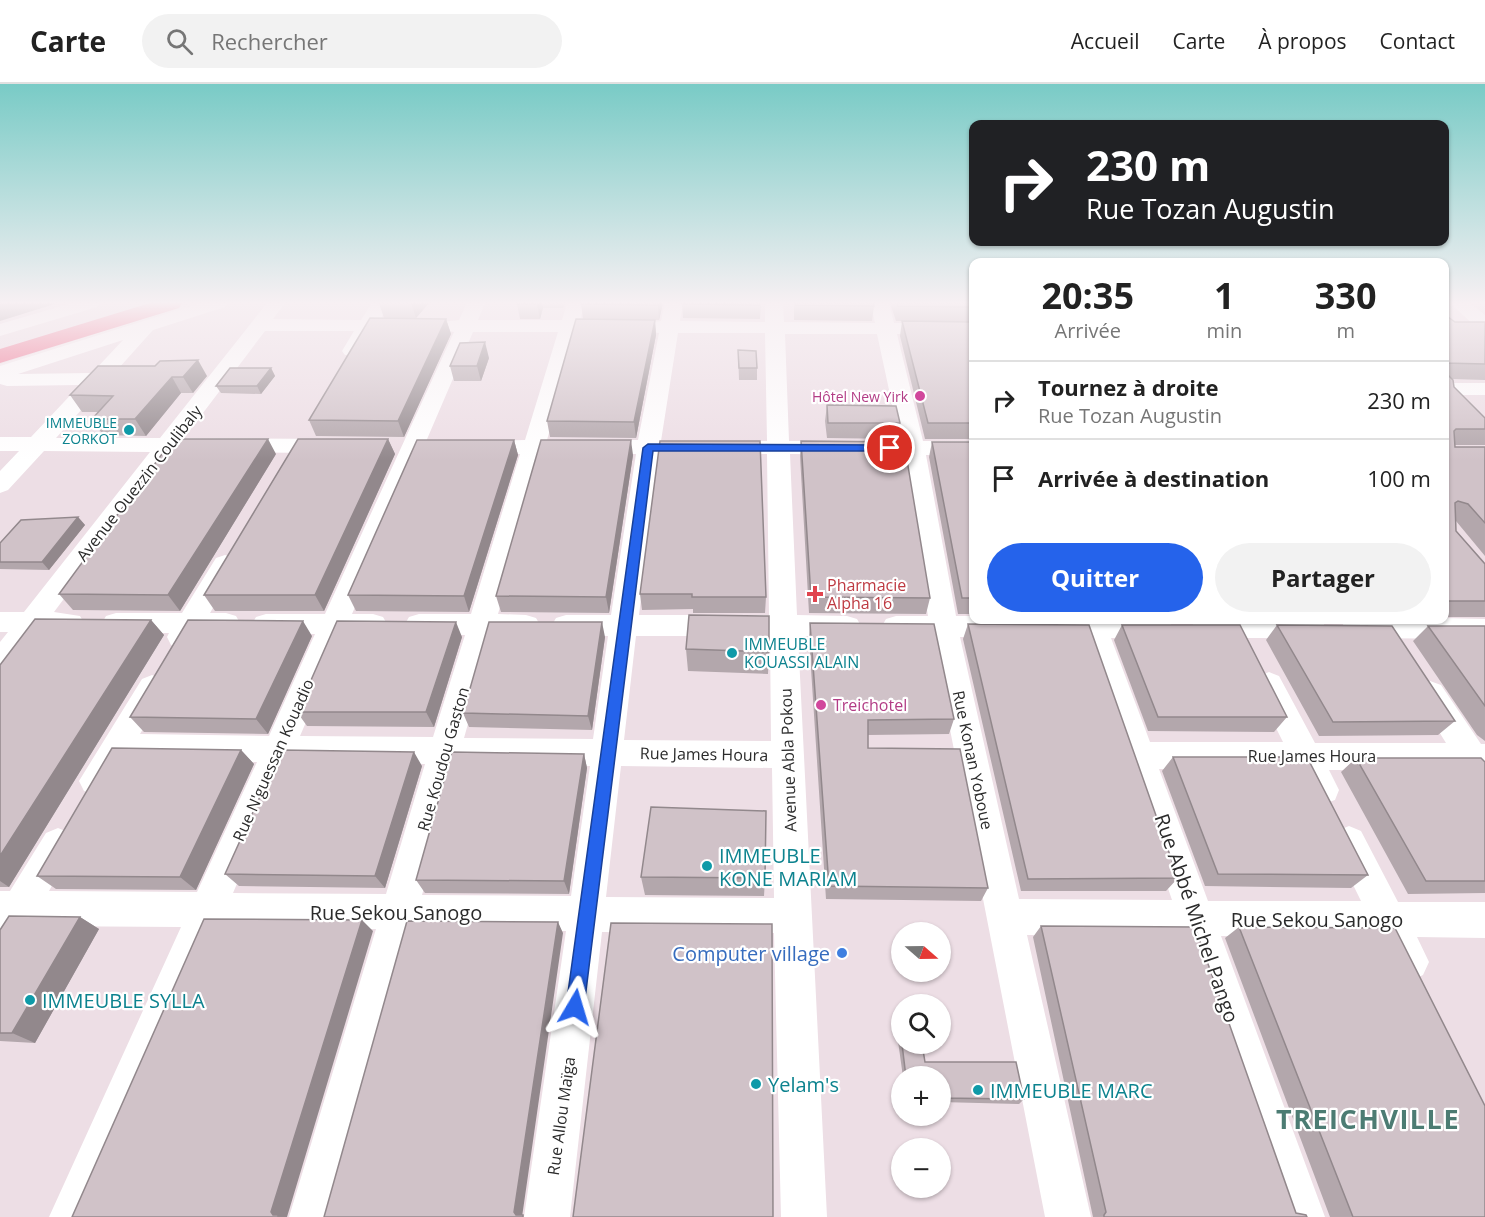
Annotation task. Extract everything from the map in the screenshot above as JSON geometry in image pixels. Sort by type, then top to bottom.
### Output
[{"type":"street","points":[[0,373],[54,356]]},
{"type":"street","points":[[0,485],[120,356]]},
{"type":"street","name":"Avenue Ouezzin Coulibaly","points":[[0,663],[235,356]]},
{"type":"street","points":[[339,374],[350,356]]},
{"type":"street","name":"Rue N'guessan Kouadio","points":[[72,1217],[334,624],[424,447],[456,356]]},
{"type":"street","name":"Rue Koudou Gaston","points":[[312,1217],[444,753],[562,356]]},
{"type":"street","name":"Rue Allou Maïga","points":[[547,1217],[648,448],[665,356]]},
{"type":"street","name":"Avenue Abla Pokou","points":[[776,356],[792,916],[804,1217]]},
{"type":"street","name":"Rue Konan Yoboue","points":[[891,356],[913,448],[944,626],[1068,1217]]},
{"type":"street","points":[[0,380],[98,379]]},
{"type":"street","points":[[1449,389],[1485,389]]},
{"type":"street","points":[[1449,394],[1461,406]]},
{"type":"street","points":[[279,474],[312,419]]},
{"type":"street","points":[[0,444],[350,446]]},
{"type":"street","points":[[424,447],[969,448]]},
{"type":"street","points":[[0,940],[10,908],[76,813],[238,543]]},
{"type":"street","points":[[0,622],[784,627],[1384,624],[1485,629]]},
{"type":"street","name":"Rue Abbé Michel Pango","points":[[1092,624],[1302,1217]]},
{"type":"street","points":[[1238,624],[1426,994]]},
{"type":"street","points":[[1384,624],[1481,763]]},
{"type":"street","name":"Rue James Houra","points":[[116,747],[278,748],[444,753],[608,752],[788,755]]},
{"type":"street","name":"Rue James Houra","points":[[1139,755],[1305,756],[1481,763]]},
{"type":"street","name":"Rue Sekou Sanogo","points":[[10,908],[792,916]]},
{"type":"street","name":"Rue Sekou Sanogo","points":[[1006,917],[1485,920]]},
{"type":"shaded area","points":[[26,356],[44,356],[0,370],[0,364]]},
{"type":"building","points":[[347,356],[429,356],[398,421],[309,420]]},
{"type":"building","points":[[454,356],[480,356],[477,366],[450,366]]},
{"type":"building","points":[[566,356],[648,356],[634,422],[547,421]]},
{"type":"building","points":[[738,356],[756,356],[757,368],[739,368]]},
{"type":"building","points":[[911,356],[969,356],[969,423],[928,423]]},
{"type":"building","points":[[1449,356],[1485,356],[1485,364],[1449,363]]},
{"type":"building","points":[[198,360],[183,377],[172,377],[135,419],[92,419],[113,396],[70,395],[98,366],[155,366],[160,361]]},
{"type":"building","points":[[230,368],[271,368],[257,386],[216,386]]},
{"type":"building","points":[[1449,376],[1453,380],[1454,387],[1485,418],[1485,429],[1456,429],[1454,431],[1455,447],[1485,447],[1485,523],[1468,504],[1458,501],[1455,503],[1456,531],[1485,564],[1485,601],[1449,601]]},
{"type":"building","points":[[827,405],[896,406],[900,423],[828,423]]},
{"type":"building","points":[[173,439],[268,439],[168,595],[59,594]]},
{"type":"building","points":[[298,439],[388,439],[315,595],[204,595]]},
{"type":"building","points":[[417,440],[514,440],[464,596],[348,595]]},
{"type":"building","points":[[541,440],[631,440],[606,597],[496,596]]},
{"type":"building","points":[[660,441],[760,441],[766,597],[640,594]]},
{"type":"building","points":[[801,441],[904,442],[930,598],[811,597]]},
{"type":"building","points":[[932,442],[969,442],[969,598],[962,598]]},
{"type":"building","points":[[78,517],[42,562],[0,562],[0,543],[21,520]]},
{"type":"building","points":[[689,615],[769,616],[769,652],[686,649]]},
{"type":"building","points":[[35,619],[151,620],[0,856],[0,665]]},
{"type":"building","points":[[188,620],[303,621],[256,719],[130,717]]},
{"type":"building","points":[[337,621],[456,622],[426,712],[297,712]]},
{"type":"building","points":[[489,622],[602,622],[588,716],[463,713]]},
{"type":"building","points":[[810,623],[934,624],[954,719],[868,720],[868,748],[960,749],[988,888],[829,886]]},
{"type":"building","points":[[968,624],[1089,625],[1178,878],[1028,879]]},
{"type":"building","points":[[1122,625],[1240,625],[1287,717],[1158,717]]},
{"type":"building","points":[[1277,625],[1392,626],[1455,721],[1333,722]]},
{"type":"building","points":[[1428,626],[1485,626],[1485,706]]},
{"type":"building","points":[[112,748],[241,750],[180,877],[37,876]]},
{"type":"building","points":[[281,750],[414,752],[375,876],[225,874]]},
{"type":"building","points":[[452,752],[584,754],[564,881],[416,880]]},
{"type":"building","points":[[1173,757],[1307,757],[1368,875],[1218,874]]},
{"type":"building","points":[[1356,758],[1481,758],[1485,762],[1485,881],[1426,881]]},
{"type":"building","name":"IMMEUBLE KONE MARIAM","points":[[651,807],[766,811],[765,878],[641,877]]},
{"type":"building","points":[[9,916],[80,917],[12,1033],[0,1033],[0,930]]},
{"type":"building","points":[[204,919],[362,920],[271,1212],[278,1217],[72,1217]]},
{"type":"building","points":[[407,921],[558,922],[514,1212],[523,1217],[324,1217]]},
{"type":"building","points":[[611,923],[772,924],[773,1217],[573,1217]]},
{"type":"building","points":[[1041,926],[1195,927],[1296,1213],[1307,1217],[1104,1217],[1106,1212]]},
{"type":"building","points":[[1239,927],[1395,928],[1485,1106],[1485,1217],[1353,1217]]},
{"type":"building","name":"IMMEUBLE MARC","points":[[903,1054],[924,1054],[925,1062],[1016,1062],[1024,1099],[951,1098],[951,1066],[905,1066]]},
{"type":"place","name":"Hôtel New Yirk","points":[[920,396]]},
{"type":"place","name":"IMMEUBLE ZORKOT","points":[[129,430]]},
{"type":"place","name":"Pharmacie Alpha 16","points":[[815,594]]},
{"type":"place","name":"IMMEUBLE KOUASSI ALAIN","points":[[732,653]]},
{"type":"place","name":"Treichotel","points":[[821,705]]},
{"type":"place","name":"IMMEUBLE KONE MARIAM","points":[[707,866]]},
{"type":"place","name":"Computer village","points":[[842,953]]},
{"type":"place","name":"IMMEUBLE SYLLA","points":[[30,1000]]},
{"type":"place","name":"Yelam's","points":[[756,1084]]},
{"type":"place","name":"IMMEUBLE MARC","points":[[978,1090]]},
{"type":"district","name":"TREICHVILLE","points":[[1368,1118]]},
{"type":"route","points":[[575,1007],[648,448],[890,448]]}]
